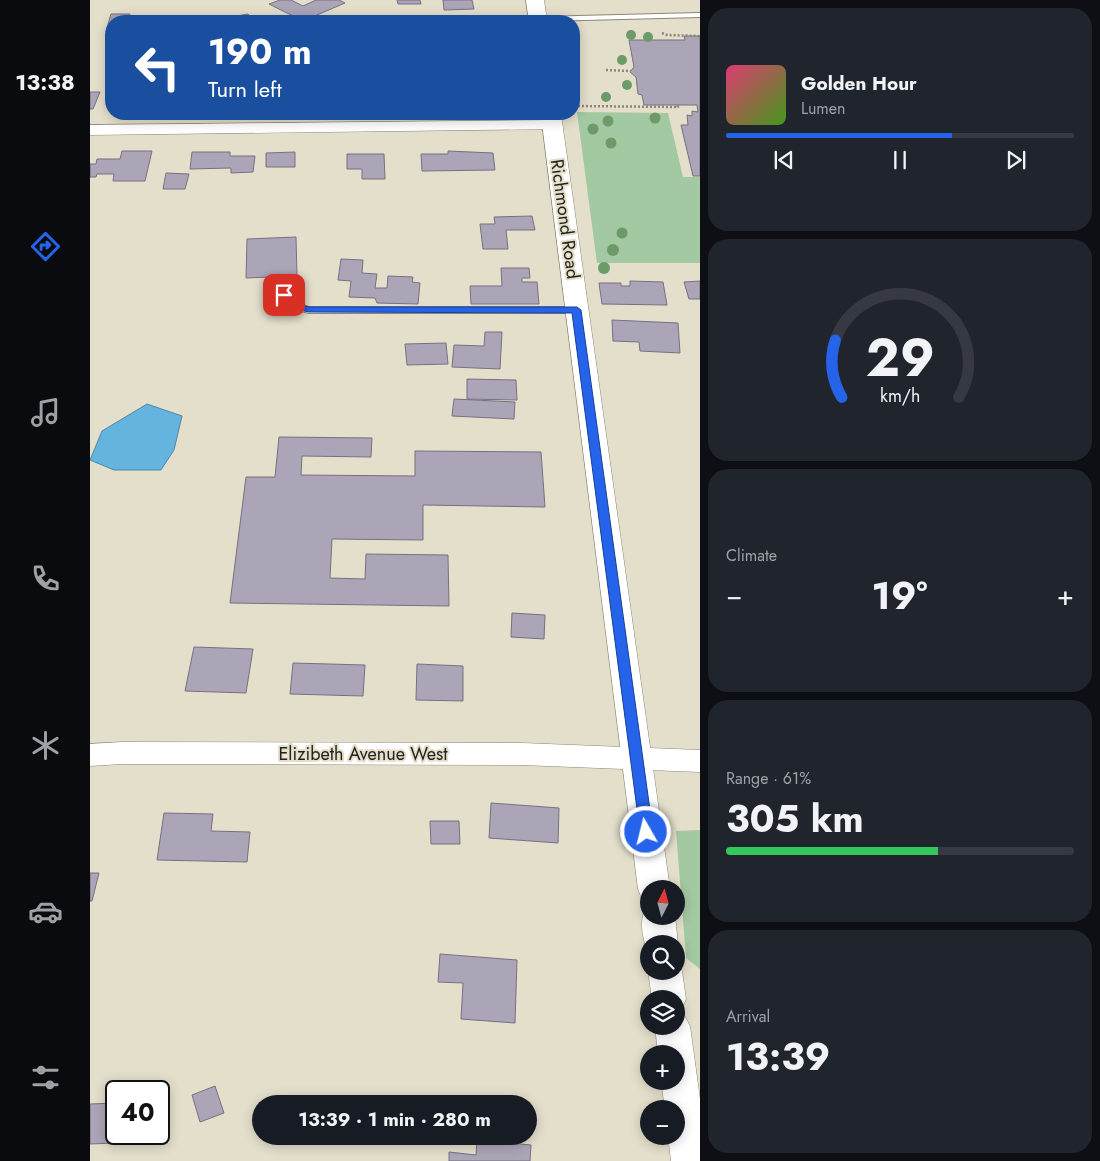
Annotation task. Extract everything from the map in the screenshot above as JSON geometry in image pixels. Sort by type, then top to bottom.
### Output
[{"type":"street","points":[[535,0],[537,15]]},
{"type":"street","points":[[90,130],[551,120]]},
{"type":"street","name":"Richmond Road","points":[[551,120],[653,880]]},
{"type":"street","name":"Elizibeth Avenue West","points":[[90,755],[122,753],[492,754],[700,761]]},
{"type":"street","points":[[681,1090],[690,1161]]},
{"type":"lane","points":[[580,19],[700,15]]},
{"type":"lane","points":[[284,295],[294,306],[309,310],[577,310]]},
{"type":"path","points":[[606,70],[631,71]]},
{"type":"path","points":[[580,106],[678,107],[676,105]]},
{"type":"green space","points":[[580,112],[668,113],[683,177],[700,177],[700,263],[597,263],[578,120],[580,120]]},
{"type":"green space","points":[[700,830],[700,969],[686,958],[683,925],[685,925],[685,880],[680,880],[676,831]]},
{"type":"water","points":[[147,404],[182,416],[174,450],[161,470],[114,470],[90,460],[102,431]]},
{"type":"building","points":[[280,0],[291,0],[303,6],[316,0],[339,0],[345,3],[317,15],[291,15],[269,4]]},
{"type":"building","points":[[397,0],[420,0],[421,4],[398,4]]},
{"type":"building","points":[[443,0],[472,0],[474,9],[444,10]]},
{"type":"building","points":[[111,14],[130,14],[130,15]]},
{"type":"building","points":[[684,36],[700,36],[700,176],[693,176],[681,125],[688,125],[687,115],[692,116],[692,111],[698,112],[697,105],[644,105],[642,95],[638,94],[636,77],[630,72],[634,67],[629,40],[685,40]]},
{"type":"building","points":[[90,92],[100,92],[93,109],[90,109]]},
{"type":"building","points":[[122,151],[152,151],[145,181],[113,181],[114,174],[97,174],[96,177],[90,177],[90,164],[96,164],[97,159],[120,159]]},
{"type":"building","points":[[448,151],[493,153],[495,170],[422,171],[421,154],[448,154]]},
{"type":"building","points":[[192,152],[230,152],[230,156],[255,156],[253,172],[231,173],[231,168],[190,169]]},
{"type":"building","points":[[295,152],[295,167],[266,167],[266,153]]},
{"type":"building","points":[[347,154],[384,154],[385,179],[362,179],[362,169],[347,169]]},
{"type":"building","points":[[166,173],[189,174],[185,189],[163,189]]},
{"type":"building","points":[[532,216],[535,230],[506,230],[508,249],[483,249],[480,224],[495,224],[494,217]]},
{"type":"building","points":[[296,237],[297,276],[246,278],[247,239]]},
{"type":"building","points":[[341,259],[363,260],[362,273],[377,274],[375,288],[387,288],[388,276],[413,277],[412,282],[420,283],[418,304],[377,303],[375,298],[349,297],[351,281],[338,280]]},
{"type":"building","points":[[501,268],[529,268],[530,278],[522,278],[522,282],[537,282],[539,304],[471,304],[470,286],[502,286]]},
{"type":"building","points":[[630,281],[663,282],[667,305],[602,304],[599,283],[621,283],[621,286],[630,286]]},
{"type":"building","points":[[700,281],[700,299],[689,299],[684,282]]},
{"type":"building","points":[[612,320],[678,323],[680,353],[640,351],[639,342],[613,341]]},
{"type":"building","points":[[485,332],[502,332],[500,369],[452,367],[454,345],[484,346]]},
{"type":"building","points":[[446,343],[448,364],[407,365],[405,344]]},
{"type":"building","points":[[467,379],[516,380],[517,400],[467,399]]},
{"type":"building","points":[[454,399],[515,402],[514,419],[452,416]]},
{"type":"building","points":[[279,437],[372,438],[371,457],[302,456],[301,475],[415,476],[415,451],[541,452],[545,507],[423,505],[423,540],[332,539],[330,578],[365,579],[366,554],[448,555],[449,606],[230,603],[246,477],[275,477]]},
{"type":"building","points":[[512,613],[545,615],[544,639],[511,637]]},
{"type":"building","points":[[194,647],[253,649],[246,693],[185,691]]},
{"type":"building","points":[[293,663],[365,665],[363,696],[290,694]]},
{"type":"building","points":[[417,664],[463,666],[463,701],[416,700]]},
{"type":"building","points":[[491,803],[559,808],[558,843],[489,838]]},
{"type":"building","points":[[164,813],[213,814],[211,831],[250,832],[247,862],[157,860]]},
{"type":"building","points":[[430,821],[459,821],[460,844],[431,844]]},
{"type":"building","points":[[90,873],[99,873],[92,901],[90,901]]},
{"type":"building","points":[[440,954],[517,960],[515,1023],[461,1019],[463,983],[438,982]]},
{"type":"building","points":[[215,1086],[224,1113],[200,1122],[192,1095]]},
{"type":"building","points":[[105,1103],[105,1143],[90,1144],[90,1104]]},
{"type":"building","points":[[477,1145],[531,1145],[530,1161],[449,1161],[449,1152],[476,1155]]},
{"type":"route","points":[[284,295],[294,306],[309,310],[577,310],[646,832]]}]
